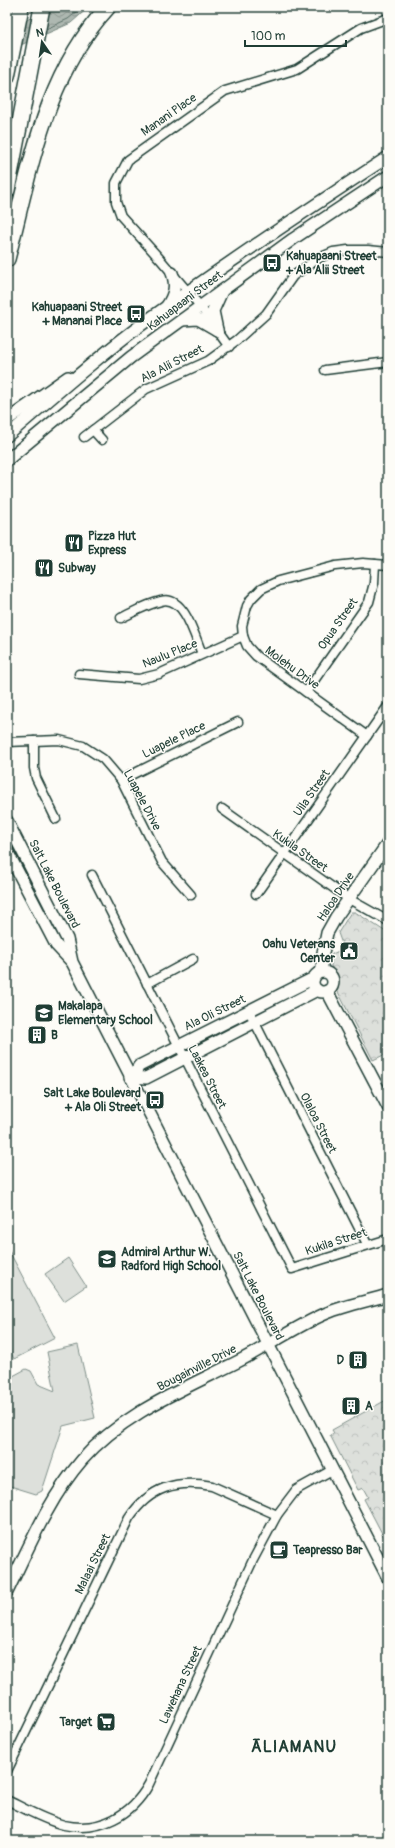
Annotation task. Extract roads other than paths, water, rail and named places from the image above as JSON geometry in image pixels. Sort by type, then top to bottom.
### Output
[{"type":"highway","points":[[7,190],[42,7]]},
{"type":"highway","points":[[7,259],[40,132],[54,93],[81,42],[108,7]]},
{"type":"highway","points":[[7,76],[20,10]]},
{"type":"main road","name":"Kahuapaani Street","points":[[7,436],[110,349],[187,292],[388,157]]},
{"type":"main road","name":"Kahuapaani Street","points":[[7,460],[131,357],[293,239],[388,176]]},
{"type":"main road","points":[[166,308],[172,298],[175,284],[172,273]]},
{"type":"main road","points":[[217,330],[213,311],[222,290]]},
{"type":"main road","points":[[182,320],[188,318],[198,319],[217,330]]},
{"type":"main road","points":[[7,420],[53,386],[110,349]]},
{"type":"main road","name":"Salt Lake Boulevard","points":[[7,821],[67,939],[72,962],[388,1578]]},
{"type":"main road","name":"Haloa Drive","points":[[318,975],[327,933],[336,917],[388,843]]},
{"type":"main road","name":"Salt Lake Boulevard","points":[[7,851],[56,945],[72,962]]},
{"type":"main road","points":[[131,1077],[146,1078],[254,1023],[322,990],[332,987],[334,980],[331,975],[318,975],[314,986],[322,990],[388,1107]]},
{"type":"main road","name":"Ala Oli Street","points":[[131,1077],[139,1066],[318,975]]},
{"type":"main road","name":"Bougainville Drive","points":[[7,1592],[49,1508],[71,1472],[92,1449],[112,1432],[147,1406],[269,1345],[327,1313],[388,1295]]},
{"type":"street","name":"Manani Place","points":[[229,347],[200,306],[121,216],[116,202],[116,183],[128,160],[225,91],[296,69],[361,28],[388,18]]},
{"type":"street","name":"Ala Alii Street","points":[[84,437],[146,389],[208,361],[229,347],[253,328],[266,314],[293,276],[320,258],[333,252],[348,250],[388,252]]},
{"type":"street","points":[[325,370],[388,362]]},
{"type":"street","points":[[93,430],[102,440]]},
{"type":"street","points":[[243,636],[243,620],[247,606],[256,593],[269,584],[335,566],[363,563],[388,565]]},
{"type":"street","name":"Opua Street","points":[[306,692],[369,602],[374,583],[375,564]]},
{"type":"street","points":[[121,618],[162,600],[174,602],[184,612],[202,654]]},
{"type":"street","name":"Naulu Place","points":[[79,674],[139,679],[158,674],[243,636]]},
{"type":"street","name":"Molehu Drive","points":[[243,636],[247,646],[256,656],[367,736]]},
{"type":"street","name":"Uila Street","points":[[256,894],[388,706]]},
{"type":"street","name":"Luapele Place","points":[[121,780],[238,722]]},
{"type":"street","name":"Luapele Drive","points":[[7,742],[59,740],[83,746],[104,759],[121,780],[162,862],[191,895]]},
{"type":"street","points":[[34,741],[34,768],[36,778],[56,819]]},
{"type":"street","name":"Kukila Street","points":[[222,809],[349,899],[388,921]]},
{"type":"street","name":"Laakea Street","points":[[92,875],[292,1269]]},
{"type":"street","points":[[147,984],[193,959]]},
{"type":"street","name":"Olaloa Street","points":[[249,1011],[367,1244]]},
{"type":"street","name":"Kukila Street","points":[[292,1269],[388,1238]]},
{"type":"street","name":"Lawehana Street","points":[[7,1800],[52,1821],[74,1826],[97,1825],[108,1822],[124,1814],[137,1803],[149,1784],[253,1560],[277,1515],[296,1490],[332,1470]]},
{"type":"street","name":"Malaai Street","points":[[7,1771],[129,1518],[142,1502],[167,1486],[186,1483],[203,1484],[212,1486],[277,1515]]},
{"type":"water","points":[[52,7],[89,7],[71,23],[7,51],[7,30]]},
{"type":"place","name":"Kahuapaani Street + Ala Alii Street","points":[[272,263]]},
{"type":"place","name":"Kahuapaani Street + Mananai Place","points":[[136,314]]},
{"type":"place","name":"Pizza Hut Express","points":[[74,543]]},
{"type":"place","name":"Subway","points":[[44,568]]},
{"type":"place","name":"Oahu Veterans Center","points":[[349,951]]},
{"type":"place","name":"Makalapa Elementary School","points":[[44,1013]]},
{"type":"place","name":"B","points":[[37,1035]]},
{"type":"place","name":"Salt Lake Boulevard + Ala Oli Street","points":[[155,1100]]},
{"type":"place","name":"Admiral Arthur W. Radford High School","points":[[107,1259]]},
{"type":"place","name":"D","points":[[358,1360]]},
{"type":"place","name":"A","points":[[351,1406]]},
{"type":"place","name":"Teapresso Bar","points":[[279,1550]]},
{"type":"place","name":"Target","points":[[106,1722]]},
{"type":"district","name":"ĀLIAMANU","points":[[294,1747]]}]
